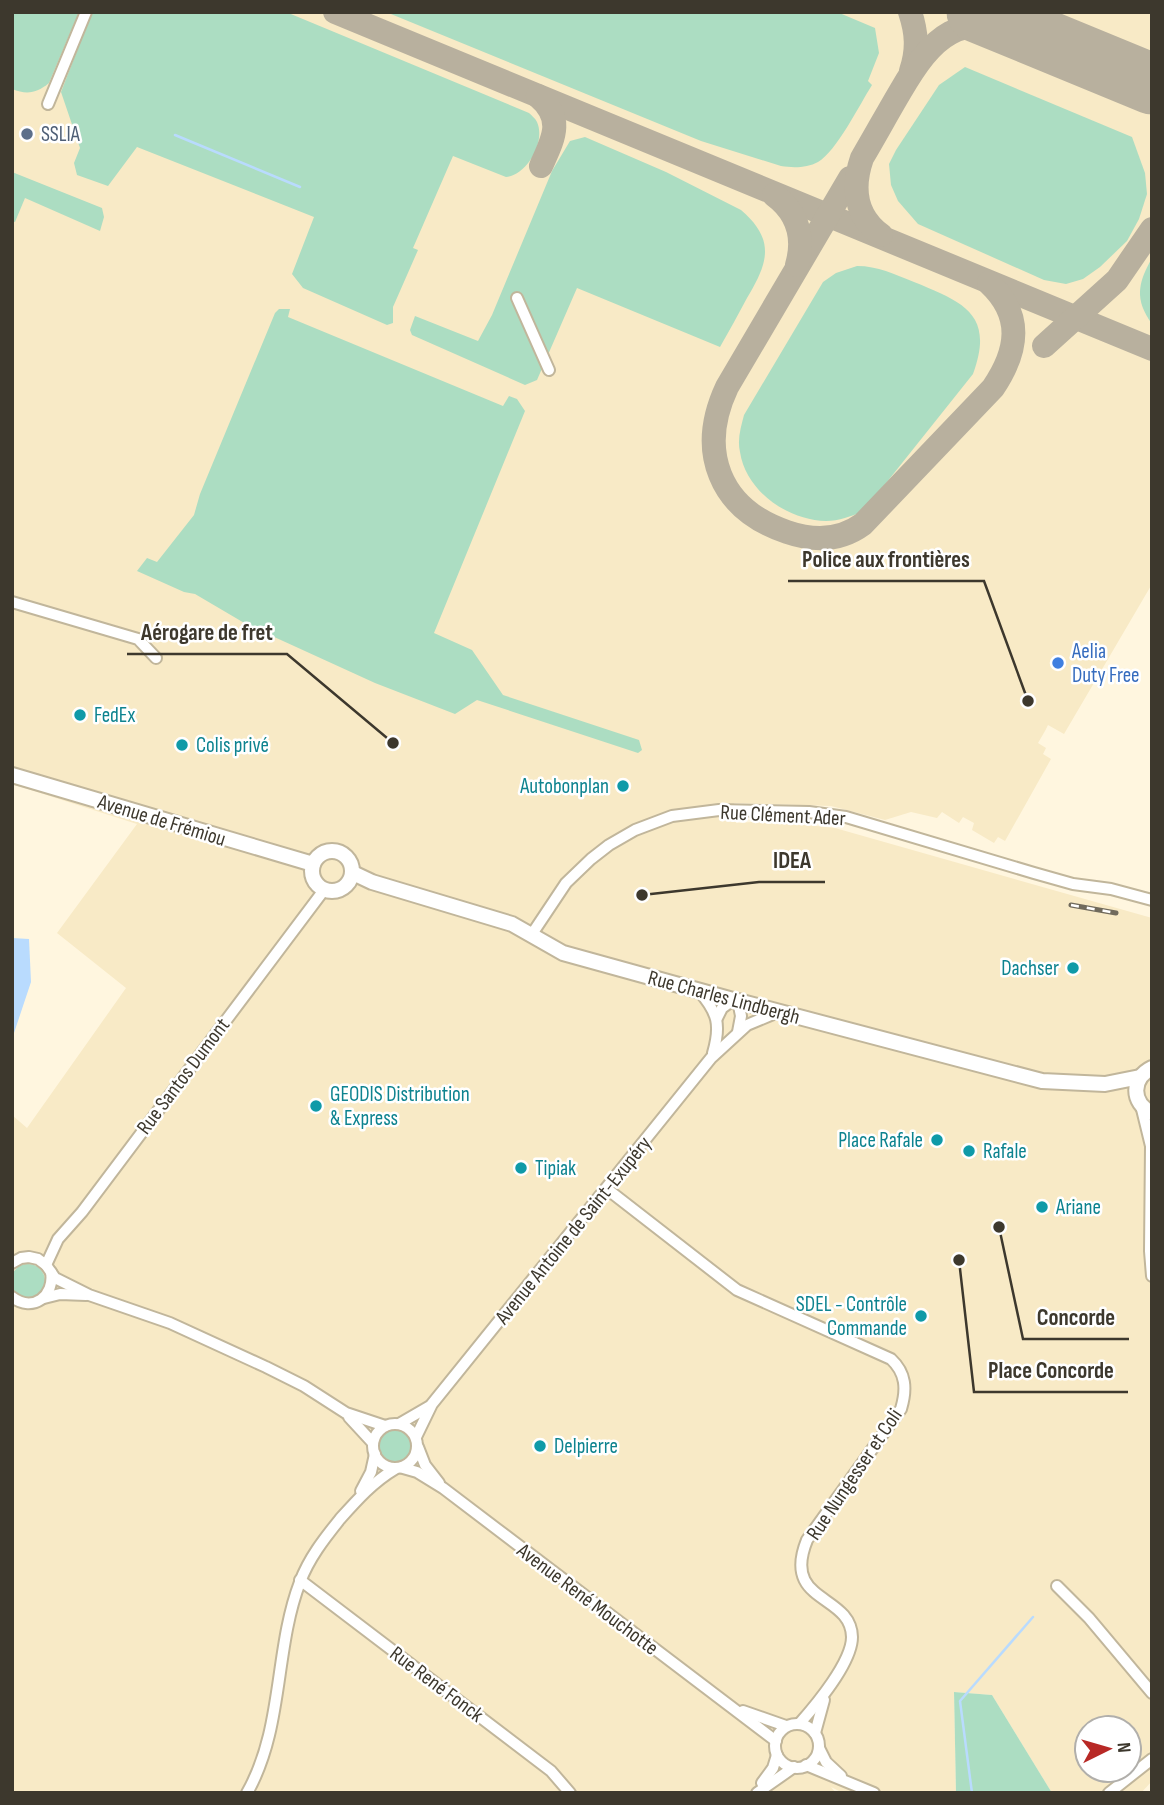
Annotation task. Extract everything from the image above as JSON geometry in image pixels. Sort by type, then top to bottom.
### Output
[{"type":"main road","name":"Avenue de Frémiou","points":[[12,775],[313,864]]},
{"type":"main road","points":[[327,851],[340,852],[350,860],[353,873],[348,885],[343,889],[324,890],[313,876],[313,864],[327,851]]},
{"type":"main road","name":"Rue Charles Lindbergh","points":[[353,873],[372,882],[512,924],[563,953],[1026,1078],[1105,1084],[1146,1072]]},
{"type":"main road","points":[[1143,1105],[1137,1083],[1146,1072]]},
{"type":"main road","name":"Rue Charles Lindbergh","points":[[1105,1084],[1143,1105]]},
{"type":"street","points":[[48,104],[86,12]]},
{"type":"street","points":[[517,298],[549,370]]},
{"type":"street","points":[[12,602],[138,639],[156,658]]},
{"type":"street","name":"Rue Clément Ader","points":[[532,934],[566,883],[609,845],[657,821],[704,811],[809,812],[846,817],[1073,884],[1152,902]]},
{"type":"street","name":"Rue Santos Dumont","points":[[44,1298],[52,1280],[49,1268],[58,1239],[82,1212],[324,890]]},
{"type":"street","points":[[698,990],[711,1005],[717,1018],[717,1038],[712,1056]]},
{"type":"street","points":[[717,1018],[722,1008],[736,1000],[741,1016],[738,1031]]},
{"type":"street","name":"Avenue Antoine de Saint-Exupéry","points":[[417,1442],[432,1404],[712,1056],[738,1031],[778,1012]]},
{"type":"street","points":[[1143,1105],[1151,1145],[1152,1276]]},
{"type":"street","name":"Rue Nungesser et Coli","points":[[607,1189],[737,1290],[891,1359],[902,1374],[905,1397],[901,1409],[807,1540],[802,1552],[800,1572],[805,1581],[843,1616],[851,1630],[849,1651],[827,1691],[800,1723]]},
{"type":"street","points":[[12,1264],[58,1239]]},
{"type":"street","points":[[29,1256],[49,1268],[55,1278],[89,1295],[170,1323],[230,1350],[304,1387],[346,1413],[385,1426],[399,1424],[412,1431],[417,1442],[414,1459],[379,1479],[357,1499],[317,1546],[300,1580],[287,1626],[267,1746],[257,1775],[247,1793]]},
{"type":"street","points":[[12,1297],[20,1303],[30,1304],[60,1294],[89,1295]]},
{"type":"street","name":"Avenue Antoine de Saint-Exupéry","points":[[399,1424],[432,1404]]},
{"type":"street","points":[[346,1413],[374,1449],[381,1464],[399,1468]]},
{"type":"street","points":[[357,1499],[371,1472],[374,1449],[380,1431],[385,1426]]},
{"type":"street","name":"Avenue René Mouchotte","points":[[417,1442],[425,1465],[443,1488]]},
{"type":"street","name":"Avenue René Mouchotte","points":[[399,1468],[417,1472],[443,1488],[776,1741]]},
{"type":"street","name":"Rue René Fonck","points":[[300,1580],[551,1771],[570,1793]]},
{"type":"street","points":[[1057,1586],[1089,1618],[1152,1693]]},
{"type":"street","name":"Rue Nungesser et Coli","points":[[815,1733],[827,1691]]},
{"type":"street","name":"Avenue René Mouchotte","points":[[733,1708],[786,1726]]},
{"type":"street","points":[[756,1793],[771,1773],[777,1755],[776,1741],[786,1726],[800,1723],[815,1733],[819,1748],[830,1767],[852,1783]]},
{"type":"street","points":[[756,1793],[794,1768],[806,1765],[817,1756],[819,1748]]},
{"type":"street","points":[[777,1755],[784,1763],[794,1768]]},
{"type":"street","points":[[1109,1793],[1152,1759]]},
{"type":"street","points":[[806,1765],[874,1793]]},
{"type":"shaded area","points":[[12,12],[1152,12],[1152,584],[1064,734],[1048,725],[1038,743],[1046,748],[1043,754],[1051,759],[1005,841],[998,837],[994,843],[972,830],[974,823],[963,817],[959,823],[942,812],[937,818],[911,812],[885,820],[831,806],[734,803],[736,823],[769,821],[835,828],[1152,918],[1152,1781],[1141,1793],[1052,1793],[992,1695],[954,1692],[956,1793],[843,1793],[831,1787],[836,1793],[12,1793],[12,1115],[27,1128],[126,988],[57,933],[137,824],[12,784]]},
{"type":"green space","points":[[12,12],[79,12],[49,83],[36,91],[22,92],[12,89]]},
{"type":"green space","points":[[92,12],[286,12],[529,113],[539,130],[537,148],[521,170],[506,177],[453,156],[413,248],[418,250],[393,307],[393,323],[387,325],[303,288],[292,274],[314,217],[137,147],[108,186],[77,175],[74,163],[80,148],[61,92]]},
{"type":"green space","points":[[386,12],[837,12],[875,28],[879,53],[868,81],[872,85],[825,157],[814,164],[790,167],[701,141]]},
{"type":"green space","points":[[965,67],[1132,137],[1145,173],[1147,194],[1139,219],[1127,241],[1083,279],[1066,284],[1044,280],[918,224],[898,201],[891,185],[889,164],[896,150],[939,85]]},
{"type":"green space","points":[[585,137],[666,172],[741,210],[760,231],[764,242],[764,263],[720,347],[577,288],[537,380],[525,385],[412,335],[410,330],[415,316],[478,341],[492,315],[552,171],[570,141]]},
{"type":"green space","points":[[12,172],[102,208],[104,217],[100,231],[25,198],[15,222],[12,221]]},
{"type":"green space","points":[[1152,258],[1152,324],[1142,307],[1140,291]]},
{"type":"green space","points":[[857,266],[893,273],[960,304],[977,324],[980,337],[979,354],[973,374],[863,512],[836,520],[811,519],[783,509],[760,491],[750,479],[739,447],[740,433],[744,415],[823,282],[836,273]]},
{"type":"green space","points":[[279,309],[290,309],[288,317],[503,406],[509,396],[517,399],[525,411],[434,633],[472,650],[503,695],[639,740],[642,750],[638,753],[477,700],[455,714],[375,683],[246,624],[195,594],[184,592],[137,571],[147,558],[157,562],[194,515],[200,494],[275,313]]},
{"type":"green space","points":[[28,1264],[40,1269],[45,1281],[40,1293],[28,1298],[16,1293],[11,1281],[16,1269]]},
{"type":"green space","points":[[395,1430],[406,1435],[411,1446],[406,1457],[395,1462],[384,1457],[379,1446],[384,1435]]},
{"type":"green space","points":[[954,1692],[992,1695],[1052,1793],[956,1793]]},
{"type":"water","points":[[12,938],[29,939],[31,982],[13,1036]]},
{"type":"waterway","points":[[175,135],[300,187]]},
{"type":"waterway","points":[[972,1793],[960,1701],[1033,1617]]},
{"type":"taxiway","points":[[335,12],[1152,349]]},
{"type":"taxiway","points":[[910,12],[916,42],[911,71]]},
{"type":"taxiway","points":[[881,235],[861,210],[857,190],[859,169],[862,158],[912,72],[937,42],[966,27],[983,25],[1027,33]]},
{"type":"taxiway","points":[[1109,67],[1134,83],[1152,100]]},
{"type":"taxiway","points":[[538,96],[552,113],[554,121],[552,138],[541,166]]},
{"type":"taxiway","points":[[850,178],[727,387],[718,411],[714,433],[715,455],[720,475],[730,493],[745,509],[764,522],[807,537],[826,538],[845,534],[863,524],[993,388],[1008,361],[1014,334],[1012,321],[1008,308],[989,283]]},
{"type":"taxiway","points":[[774,195],[788,209],[797,226],[800,245],[797,265]]},
{"type":"taxiway","points":[[1044,346],[1117,280],[1152,229]]},
{"type":"runway","points":[[977,12],[1152,84]]},
{"type":"railway","points":[[1071,905],[1116,913]]},
{"type":"place","name":"SSLIA","points":[[27,134]]},
{"type":"place","name":"Aelia Duty Free","points":[[1058,663]]},
{"type":"place","name":"Police aux frontières","points":[[1028,701]]},
{"type":"place","name":"FedEx","points":[[80,715]]},
{"type":"place","name":"Aérogare de fret","points":[[393,743]]},
{"type":"place","name":"Colis privé","points":[[182,745]]},
{"type":"place","name":"Autobonplan","points":[[623,786]]},
{"type":"place","name":"IDEA","points":[[642,895]]},
{"type":"place","name":"Dachser","points":[[1073,968]]},
{"type":"place","name":"GEODIS Distribution & Express","points":[[316,1106]]},
{"type":"place","name":"Place Rafale","points":[[937,1140]]},
{"type":"place","name":"Rafale","points":[[969,1151]]},
{"type":"place","name":"Tipiak","points":[[521,1168]]},
{"type":"place","name":"Ariane","points":[[1042,1207]]},
{"type":"place","name":"Concorde","points":[[999,1227]]},
{"type":"place","name":"Place Concorde","points":[[959,1260]]},
{"type":"place","name":"SDEL - Contrôle Commande","points":[[921,1316]]},
{"type":"place","name":"Delpierre","points":[[540,1446]]}]
